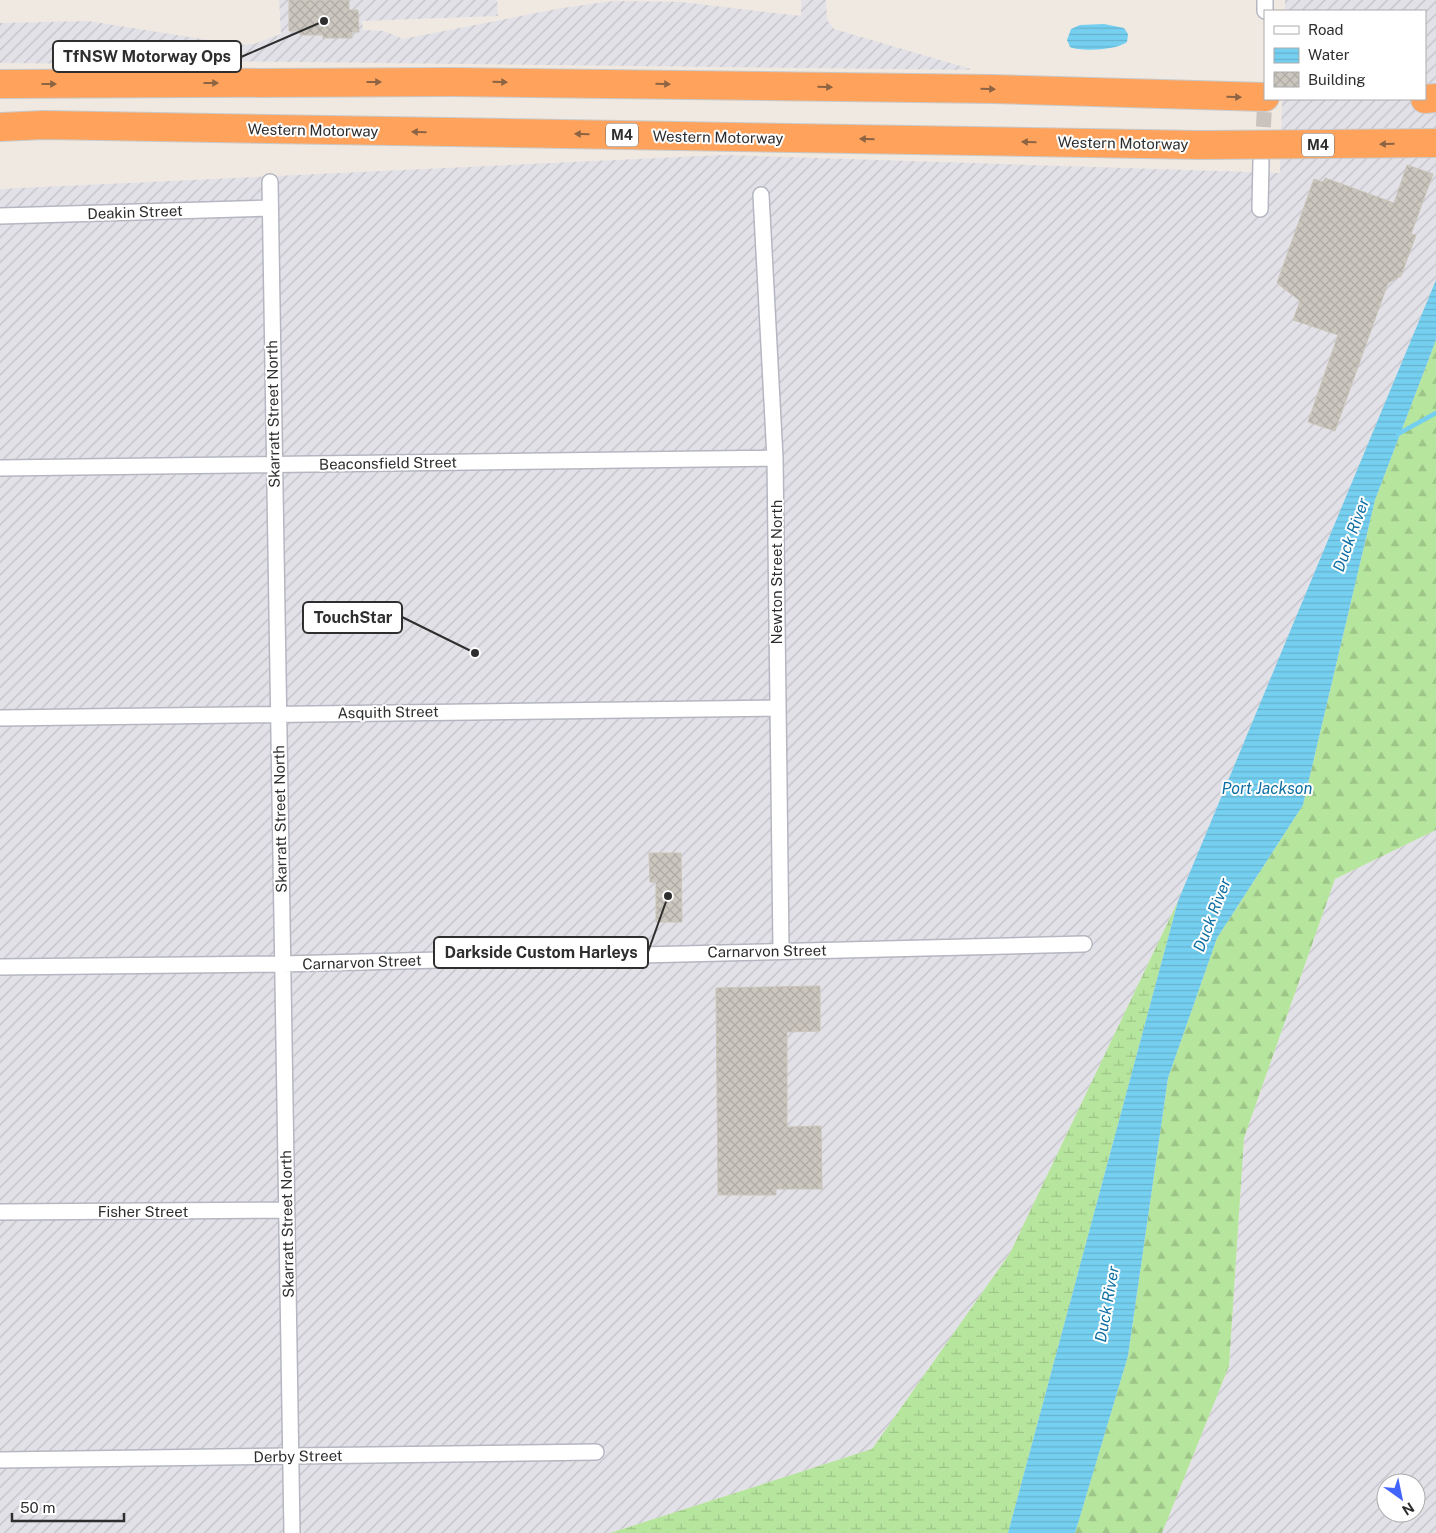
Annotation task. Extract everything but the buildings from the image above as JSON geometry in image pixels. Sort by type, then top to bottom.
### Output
[{"type":"highway","points":[[0,84],[452,82],[992,89],[1264,97]]},
{"type":"highway","name":"Western Motorway","points":[[0,127],[44,125],[1200,145],[1436,143]]},
{"type":"street","points":[[1260,209],[1261,161]]},
{"type":"street","name":"Skarratt Street North","points":[[270,182],[292,1533]]},
{"type":"street","name":"Newton Street North","points":[[762,195],[775,458],[781,950]]},
{"type":"street","name":"Deakin Street","points":[[0,216],[270,208]]},
{"type":"street","name":"Beaconsfield Street","points":[[0,468],[775,458]]},
{"type":"street","name":"Asquith Street","points":[[0,718],[777,708]]},
{"type":"street","name":"Carnarvon Street","points":[[0,966],[282,964],[781,950],[1084,944]]},
{"type":"street","name":"Fisher Street","points":[[0,1212],[286,1210]]},
{"type":"street","name":"Derby Street","points":[[0,1460],[596,1452]]},
{"type":"shaded area","points":[[279,0],[497,0],[498,16],[362,21],[363,30],[384,31],[403,39],[562,8],[614,1],[681,2],[801,16],[801,0],[826,0],[827,20],[834,29],[974,70],[127,60],[115,64],[0,63],[0,23],[88,21],[240,45],[254,44],[281,34]]},
{"type":"shaded area","points":[[1285,0],[1436,0],[1436,280],[1178,901],[1010,1253],[872,1449],[610,1533],[0,1533],[0,189],[723,155],[1280,173],[1282,100],[1426,100],[1426,10],[1285,10]]},
{"type":"shaded area","points":[[1436,830],[1436,1533],[1162,1533],[1229,1366],[1244,1138],[1335,879]]},
{"type":"green space","points":[[1436,340],[1436,830],[1335,879],[1244,1138],[1229,1366],[1162,1533],[1075,1533],[1128,1356],[1168,1078],[1217,938],[1303,805],[1375,500]]},
{"type":"green space","points":[[1178,901],[1008,1533],[610,1533],[872,1449],[1010,1253]]},
{"type":"water","points":[[1104,24],[1124,28],[1128,34],[1127,42],[1116,47],[1099,49],[1075,49],[1070,47],[1067,40],[1071,29],[1080,25]]},
{"type":"water","name":"Port Jackson","points":[[1436,280],[1436,340],[1375,500],[1303,805],[1217,938],[1168,1078],[1128,1356],[1075,1533],[1008,1533],[1178,901]]},
{"type":"waterway","points":[[1398,434],[1436,413]]},
{"type":"tunnel","points":[[1262,150],[1265,100]]},
{"type":"place","name":"TfNSW Motorway Ops","points":[[324,21]]},
{"type":"place","name":"TouchStar","points":[[475,653]]},
{"type":"place","name":"Darkside Custom Harleys","points":[[668,896]]},
{"type":"water label","name":"Duck River","points":[[1351,535]]},
{"type":"water label","name":"Duck River","points":[[1212,915]]},
{"type":"water label","name":"Duck River","points":[[1107,1304]]}]
